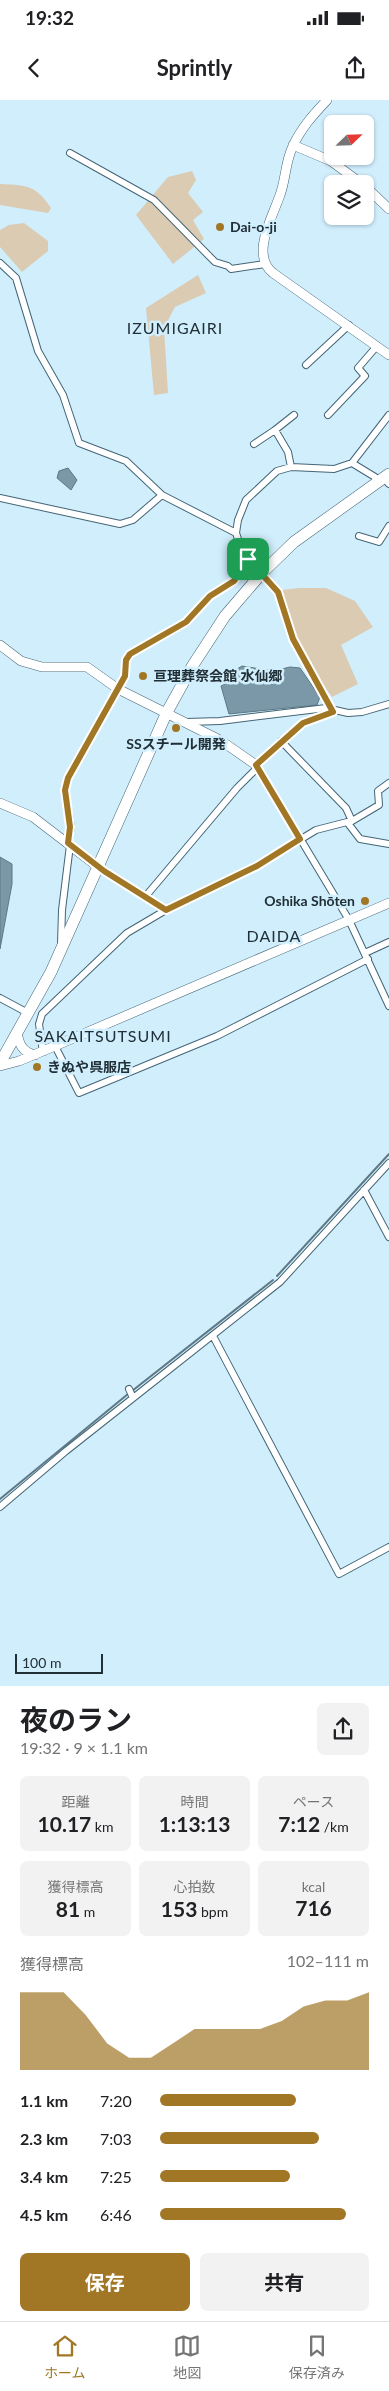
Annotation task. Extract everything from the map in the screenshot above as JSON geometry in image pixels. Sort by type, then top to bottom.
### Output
[{"type":"highway","points":[[0,1065],[60,950],[167,712],[193,665],[226,616],[261,574],[294,542],[389,480]]},
{"type":"street","points":[[327,100],[311,116],[293,145],[286,163],[280,195],[270,217],[266,236],[265,264],[273,273],[389,355]]},
{"type":"street","points":[[293,145],[332,162],[350,175]]},
{"type":"street","points":[[70,154],[154,200],[214,262],[228,266],[231,270],[265,264]]},
{"type":"street","points":[[374,195],[389,209]]},
{"type":"street","points":[[0,262],[16,278],[38,351],[62,395],[79,443],[126,461],[162,495],[236,533],[248,559],[278,592],[293,639],[333,712]]},
{"type":"street","points":[[306,365],[348,326]]},
{"type":"street","points":[[328,415],[366,376],[358,368],[377,346]]},
{"type":"street","points":[[254,444],[276,430],[294,414]]},
{"type":"street","points":[[236,533],[246,500],[277,471],[291,466],[334,469],[352,463],[389,414]]},
{"type":"street","points":[[276,430],[288,452],[291,466]]},
{"type":"street","points":[[352,463],[375,476]]},
{"type":"street","points":[[0,498],[120,524],[133,520],[162,495]]},
{"type":"street","points":[[359,536],[379,542],[389,526]]},
{"type":"street","points":[[60,950],[70,827],[65,790],[68,778],[125,676],[126,660],[130,654],[186,622],[210,596],[234,581],[248,559]]},
{"type":"street","points":[[0,645],[21,661],[42,667],[86,666],[118,689],[167,712],[236,749],[256,766],[349,920],[389,1006]]},
{"type":"street","points":[[144,897],[256,766],[281,741],[303,723],[333,712],[362,712],[389,704]]},
{"type":"street","points":[[186,722],[220,721],[326,708],[333,712]]},
{"type":"street","points":[[281,741],[336,797],[360,839],[389,844]]},
{"type":"street","points":[[39,1053],[39,1024],[42,1014],[127,933],[166,910],[257,866],[316,830],[350,821],[379,805],[378,791],[389,783]]},
{"type":"street","points":[[0,803],[33,816],[97,866],[166,910]]},
{"type":"street","points":[[0,1065],[39,1053],[389,903]]},
{"type":"street","points":[[55,1046],[79,1094],[217,1036],[389,942]]},
{"type":"street","points":[[0,998],[28,1013]]},
{"type":"street","points":[[17,1032],[19,1043],[24,1050],[39,1053]]},
{"type":"street","points":[[0,1507],[133,1398],[280,1282],[389,1163]]},
{"type":"street","points":[[364,1190],[387,1227],[389,1237]]},
{"type":"street","points":[[213,1336],[339,1574],[389,1547]]},
{"type":"street","points":[[129,1389],[133,1398]]},
{"type":"shaded area","points":[[192,171],[196,180],[188,193],[203,212],[193,220],[204,239],[173,264],[136,215],[168,177]]},
{"type":"shaded area","points":[[0,184],[30,188],[46,200],[51,208],[48,213],[0,205]]},
{"type":"shaded area","points":[[24,223],[48,241],[48,251],[22,272],[0,247],[0,230],[9,225]]},
{"type":"shaded area","points":[[198,275],[206,293],[175,307],[164,328],[168,393],[154,395],[146,308]]},
{"type":"shaded area","points":[[326,588],[355,601],[373,627],[341,645],[358,684],[332,697],[314,672],[293,630],[282,590]]},
{"type":"water","points":[[68,468],[77,480],[71,490],[57,478],[59,471]]},
{"type":"water","points":[[242,666],[273,671],[290,667],[300,668],[320,697],[317,705],[229,714],[221,686],[225,684],[231,674]]},
{"type":"water","points":[[0,857],[12,864],[12,884],[0,949]]},
{"type":"waterway","points":[[277,1276],[389,1154]]},
{"type":"waterway","points":[[132,1391],[273,1280]]},
{"type":"waterway","points":[[0,1499],[128,1394]]},
{"type":"place","name":"Dai-o-ji","points":[[220,227]]},
{"type":"place","name":"亘理葬祭会館 水仙郷","points":[[143,676]]},
{"type":"place","name":"SSスチール開発","points":[[176,728]]},
{"type":"place","name":"Oshika Shōten","points":[[365,901]]},
{"type":"place","name":"きぬや呉服店","points":[[37,1067]]},
{"type":"district","name":"IZUMIGAIRI","points":[[175,328]]},
{"type":"district","name":"DAIDA","points":[[274,936]]},
{"type":"district","name":"SAKAITSUTSUMI","points":[[103,1036]]},
{"type":"route","points":[[248,559],[278,592],[293,639],[333,712],[303,723],[256,765],[300,839],[257,866],[166,910],[104,871],[68,843],[70,827],[69,807],[65,790],[68,778],[90,742],[125,676],[126,660],[130,654],[191,618],[210,596],[234,581],[248,559]]}]
